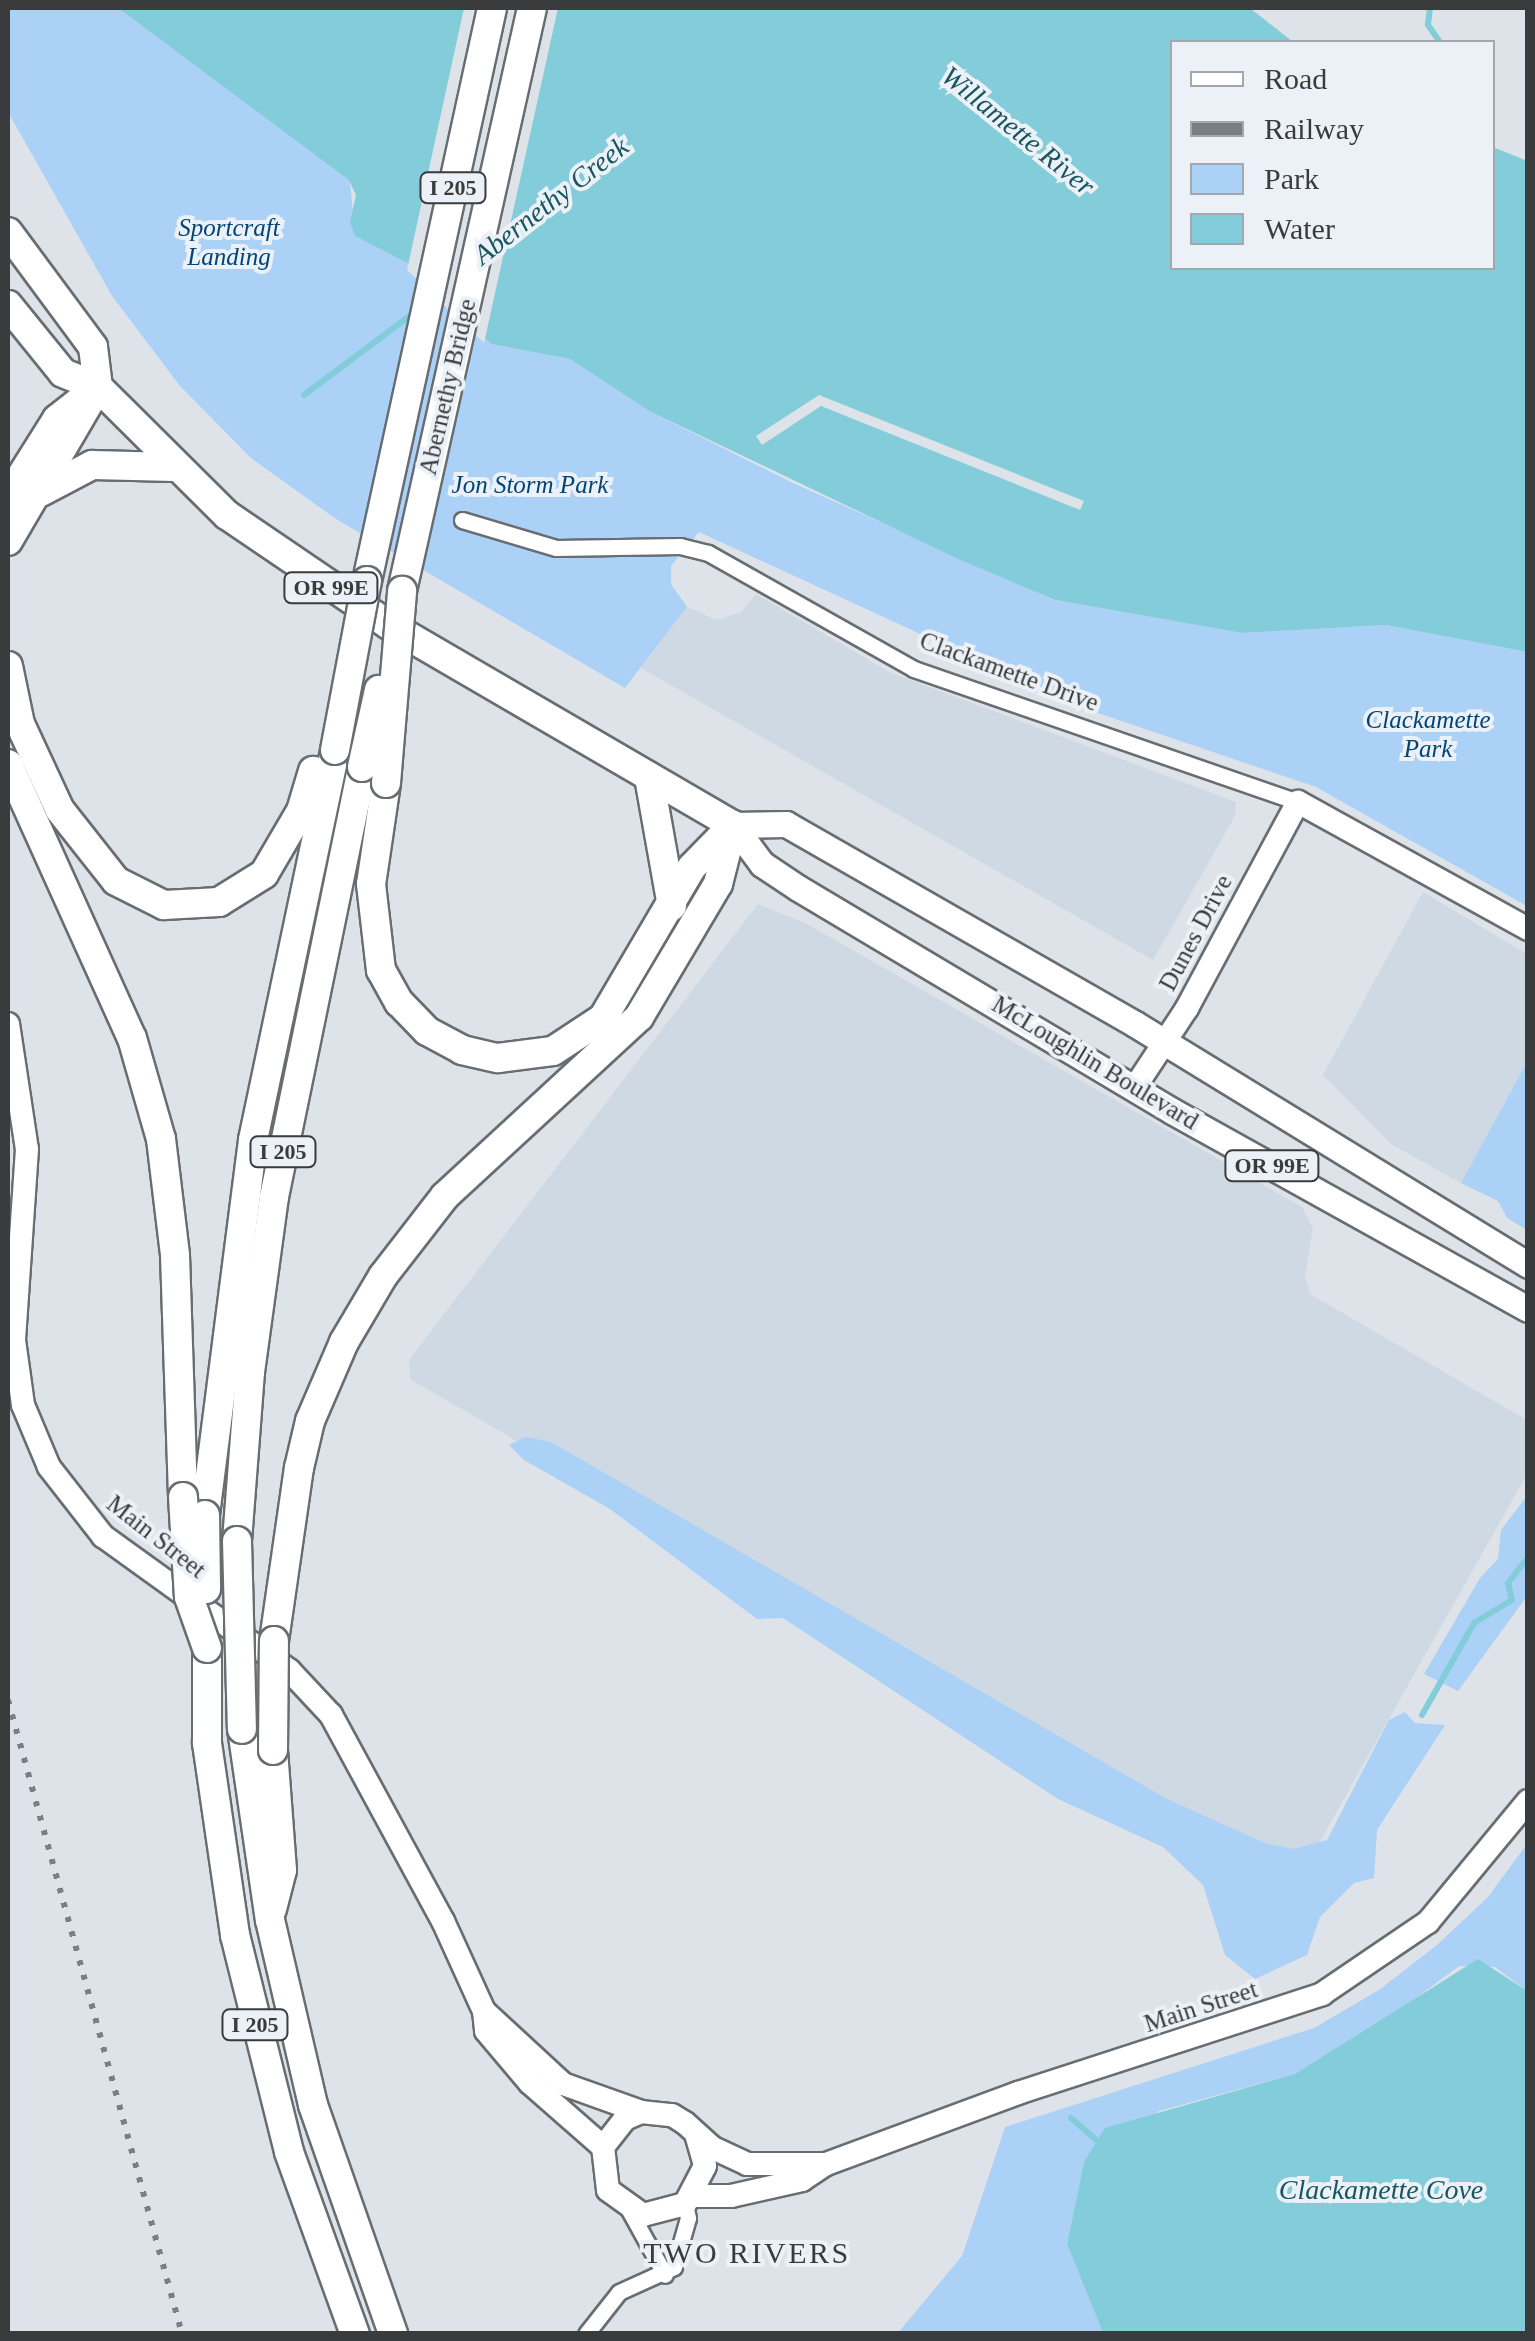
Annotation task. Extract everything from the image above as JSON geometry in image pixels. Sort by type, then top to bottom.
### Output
[{"type":"highway","name":"Abernethy Bridge","points":[[329,745],[492,8]]},
{"type":"highway","name":"Abernethy Bridge","points":[[270,1920],[242,1729],[237,1541],[250,1372],[274,1197],[362,767],[532,8]]},
{"type":"highway","points":[[8,232],[93,346],[98,387],[18,500],[8,541]]},
{"type":"highway","name":"McLoughlin Boulevard","points":[[8,305],[63,373],[98,387],[226,514],[321,581],[733,825]]},
{"type":"highway","points":[[18,500],[92,465],[174,466]]},
{"type":"highway","points":[[402,591],[386,783],[371,884],[376,950],[412,1018],[462,1050],[498,1058],[534,1057],[588,1032],[614,1006],[692,867],[733,825]]},
{"type":"highway","points":[[8,666],[20,724],[60,810],[116,880],[164,905],[219,902],[264,874],[302,811],[329,745]]},
{"type":"highway","name":"I 205","points":[[329,745],[250,1159],[194,1506],[208,1648],[206,1705],[223,1864],[257,2034],[310,2217],[355,2334]]},
{"type":"highway","points":[[8,764],[132,1038],[161,1139],[176,1255],[194,1506]]},
{"type":"highway","points":[[649,777],[672,906]]},
{"type":"highway","points":[[270,1920],[282,1870],[272,1750],[280,1577],[310,1421],[344,1342],[382,1276],[486,1154],[640,1016],[718,884],[733,825]]},
{"type":"highway","name":"I 205","points":[[270,1920],[313,2105],[393,2334]]},
{"type":"main road","name":"McLoughlin Boulevard","points":[[733,825],[786,824],[1164,1044],[1528,1266]]},
{"type":"main road","name":"McLoughlin Boulevard","points":[[733,825],[762,864],[798,888],[1136,1087],[1528,1309]]},
{"type":"street","name":"Clackamette Drive","points":[[462,520],[556,548],[658,546],[708,552],[914,669],[1298,802],[1528,930]]},
{"type":"street","name":"Dunes Drive","points":[[1136,1087],[1164,1044],[1298,802]]},
{"type":"street","name":"Main Street","points":[[8,1024],[27,1149],[14,1340],[23,1405],[42,1453],[103,1536],[289,1670],[331,1715],[365,1770],[484,2011],[486,2031],[504,2057],[603,2148]]},
{"type":"street","name":"Main Street","points":[[629,2210],[658,2215],[689,2200],[773,2188],[826,2164],[1322,1994],[1428,1922],[1528,1802]]},
{"type":"street","name":"Main Street","points":[[484,2011],[563,2084],[642,2112],[672,2115],[747,2164],[826,2164]]},
{"type":"street","points":[[642,2112],[624,2119],[603,2148],[608,2190],[629,2210],[666,2274]]},
{"type":"street","points":[[586,2334],[619,2292],[666,2274],[684,2236],[689,2200],[705,2166],[696,2134]]},
{"type":"shaded area","points":[[756,594],[889,672],[1236,802],[1235,816],[1153,960],[641,668],[687,607],[717,620],[741,612]]},
{"type":"shaded area","points":[[1423,892],[1527,954],[1527,1062],[1461,1183],[1391,1144],[1323,1075]]},
{"type":"shaded area","points":[[758,904],[807,924],[1302,1207],[1313,1228],[1305,1276],[1310,1294],[1527,1420],[1527,1474],[1292,1891],[410,1379],[409,1360]]},
{"type":"green space","points":[[8,8],[118,8],[350,180],[355,236],[407,263],[491,344],[570,359],[649,411],[791,482],[1054,600],[1242,633],[1386,625],[1527,652],[1527,906],[1316,787],[995,678],[981,662],[699,532],[671,566],[671,584],[687,607],[625,688],[336,519],[251,458],[180,386],[112,296],[8,112]]},
{"type":"green space","points":[[1527,1062],[1527,1230],[1507,1218],[1498,1201],[1461,1183]]},
{"type":"green space","points":[[526,1437],[551,1442],[1167,1799],[1265,1843],[1294,1849],[1327,1840],[1389,1720],[1405,1712],[1415,1723],[1445,1725],[1377,1830],[1374,1878],[1354,1883],[1320,1917],[1307,1955],[1255,1979],[1225,1955],[1203,1885],[1163,1847],[1058,1799],[783,1618],[757,1619],[610,1509],[524,1460],[509,1445]]},
{"type":"green space","points":[[1527,1496],[1527,1596],[1458,1691],[1424,1674],[1480,1578],[1498,1559],[1501,1530]]},
{"type":"green space","points":[[1527,1844],[1527,1991],[1495,1967],[1459,1966],[1369,2033],[1295,2074],[1159,2111],[1084,2162],[1067,2244],[1103,2333],[897,2334],[962,2256],[1005,2127],[1314,2028],[1379,1990],[1437,1945],[1488,1897]]},
{"type":"water","name":"Willamette River","points":[[118,8],[1250,8],[1290,40],[1170,40],[1170,270],[1495,270],[1495,148],[1527,161],[1527,652],[1386,625],[1242,633],[1055,600],[956,558],[649,411],[570,359],[491,344],[407,263],[355,236],[350,222],[356,195],[349,180]]},
{"type":"water","name":"Clackamette Cove","points":[[1478,1959],[1527,1991],[1527,2333],[1103,2333],[1067,2244],[1084,2162],[1105,2128],[1295,2074]]},
{"type":"pier","points":[[464,8],[558,8],[484,343],[407,270]]},
{"type":"pier","points":[[819,395],[1084,501],[1080,510],[821,406],[762,445],[756,436]]},
{"type":"waterway","points":[[1430,8],[1428,25],[1439,40]]},
{"type":"waterway","name":"Abernethy Creek","points":[[304,395],[415,312]]},
{"type":"waterway","points":[[1422,1715],[1474,1623],[1512,1600],[1508,1583],[1528,1557]]},
{"type":"waterway","points":[[1071,2118],[1097,2141]]},
{"type":"railway","points":[[8,1700],[182,2334]]},
{"type":"district","name":"TWO RIVERS","points":[[747,2253]]},
{"type":"park label","name":"Sportcraft Landing","points":[[229,244]]},
{"type":"park label","name":"Jon Storm Park","points":[[530,485]]},
{"type":"park label","name":"Clackamette Park","points":[[1428,736]]}]
